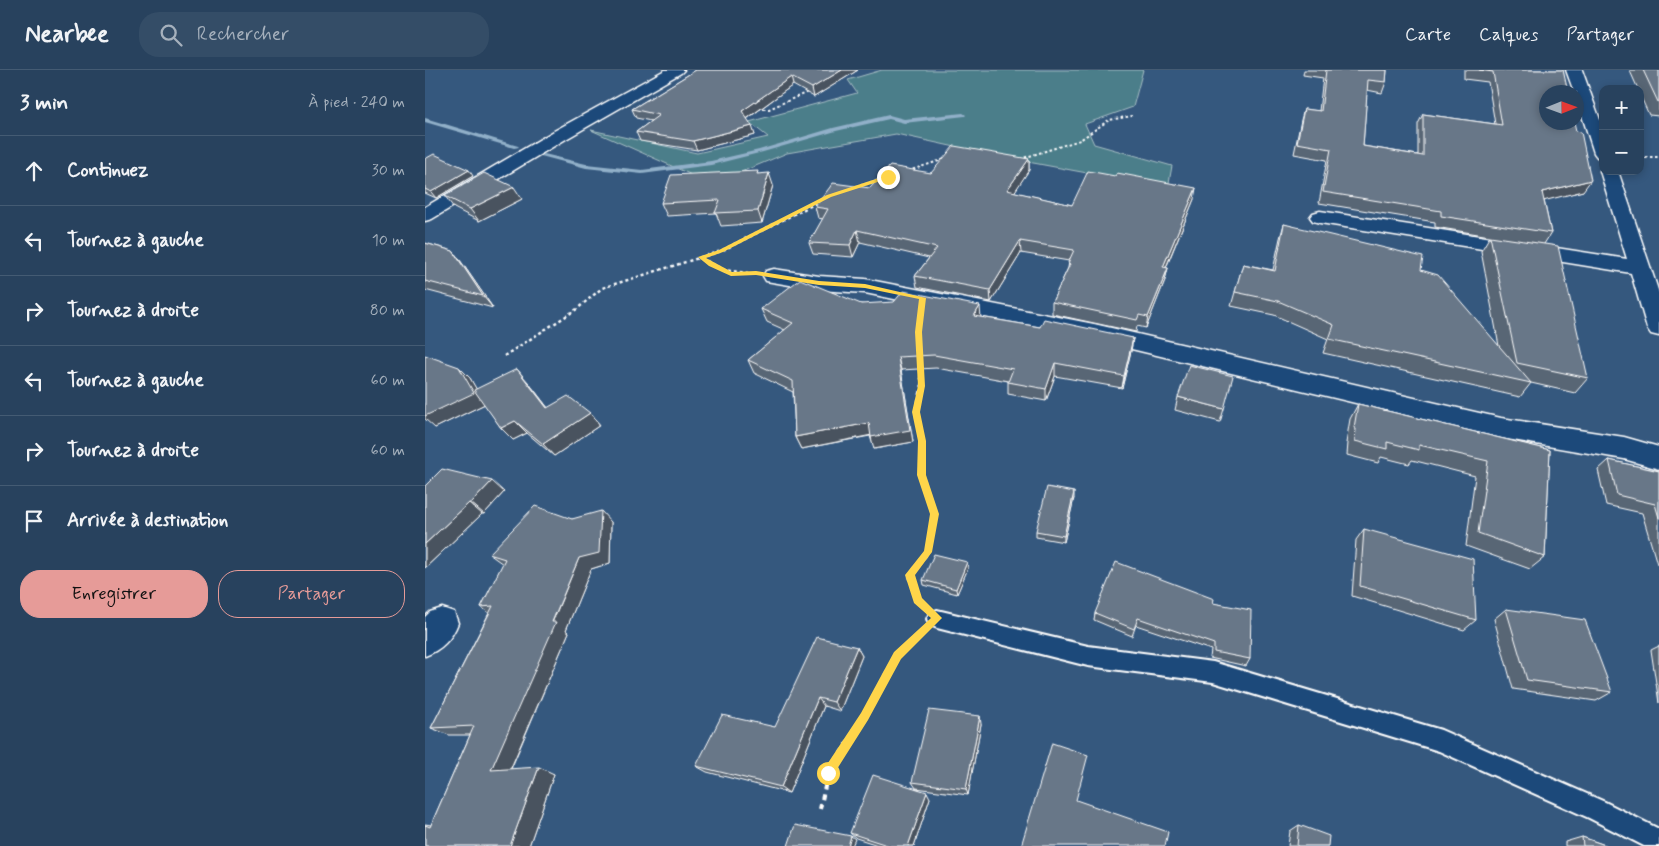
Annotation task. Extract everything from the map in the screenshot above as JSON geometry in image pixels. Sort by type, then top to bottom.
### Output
[{"type":"street","points":[[425,216],[560,135],[652,74],[676,70]]},
{"type":"street","points":[[1574,70],[1599,142]]},
{"type":"street","points":[[1610,175],[1659,328]]},
{"type":"street","points":[[1319,217],[1640,268]]},
{"type":"street","points":[[774,276],[819,283],[865,286],[1094,332],[1501,428],[1624,448],[1659,458]]},
{"type":"lane","points":[[937,618],[1088,656],[1213,672],[1441,742],[1597,810],[1659,841]]},
{"type":"path","points":[[751,110],[769,109],[813,89]]},
{"type":"path","points":[[1012,160],[1065,146],[1080,140],[1109,120],[1132,116]]},
{"type":"path","points":[[907,171],[952,157]]},
{"type":"path","points":[[1644,157],[1659,157]]},
{"type":"path","points":[[854,188],[880,180]]},
{"type":"path","points":[[504,356],[577,308],[602,288],[721,251],[829,196]]},
{"type":"path","points":[[701,257],[711,265],[731,274],[774,276]]},
{"type":"path","points":[[821,809],[828,773],[865,717],[897,655],[937,618],[918,600],[910,575],[928,552],[935,514],[921,475],[922,441],[916,412],[922,386],[920,359]]},
{"type":"green space","points":[[882,70],[1143,70],[1133,107],[1085,124],[1094,144],[1172,166],[1168,188],[1001,157],[896,134],[787,153],[712,184],[591,130],[697,153],[768,137],[749,122],[857,93],[848,80]]},
{"type":"building","points":[[696,70],[842,70],[812,88],[791,77],[742,111],[752,126],[693,141],[636,132],[659,115],[632,109]]},
{"type":"building","points":[[1326,70],[1387,70],[1386,82],[1368,80],[1363,146],[1423,156],[1423,114],[1502,125],[1493,72],[1479,70],[1563,70],[1566,85],[1539,85],[1539,130],[1576,130],[1581,132],[1591,180],[1542,192],[1551,233],[1441,216],[1441,211],[1323,192],[1331,149],[1297,143],[1304,109],[1321,111]]},
{"type":"building","points":[[1643,70],[1659,70],[1659,103],[1658,102]]},
{"type":"building","points":[[954,146],[1029,159],[1007,190],[1072,205],[1088,171],[1115,176],[1117,173],[1196,188],[1163,267],[1168,268],[1148,317],[1139,315],[1137,320],[1052,302],[1070,264],[1068,263],[1074,250],[1020,241],[990,290],[915,276],[937,248],[857,230],[850,245],[809,243],[828,209],[815,207],[833,183],[870,188],[890,166],[931,173]]},
{"type":"building","points":[[434,154],[469,170],[431,192],[425,189],[425,159]]},
{"type":"building","points":[[758,171],[757,174],[769,173],[758,211],[715,213],[720,200],[661,203],[671,175]]},
{"type":"building","points":[[484,173],[514,187],[470,209],[445,196]]},
{"type":"building","points":[[1284,224],[1423,257],[1421,270],[1438,275],[1531,383],[1329,339],[1334,325],[1278,301],[1235,292],[1243,264],[1275,271]]},
{"type":"building","points":[[1490,236],[1558,246],[1588,378],[1517,363]]},
{"type":"building","points":[[425,243],[453,251],[483,296],[425,281]]},
{"type":"building","points":[[800,279],[861,304],[894,302],[903,291],[980,306],[974,316],[1040,327],[1044,319],[1133,338],[1124,376],[1055,363],[1046,389],[1008,382],[1013,369],[934,355],[898,357],[910,430],[871,437],[869,423],[795,437],[793,381],[748,360],[793,323],[761,309]]},
{"type":"building","points":[[425,355],[459,367],[474,393],[425,416]]},
{"type":"building","points":[[1189,365],[1233,376],[1224,409],[1178,397]]},
{"type":"building","points":[[517,369],[547,408],[568,396],[590,413],[543,444],[515,421],[501,428],[474,390]]},
{"type":"building","points":[[1358,404],[1550,450],[1545,557],[1478,533],[1488,461],[1419,445],[1419,450],[1387,442],[1387,449],[1355,441],[1356,429],[1354,428]]},
{"type":"building","points":[[1609,460],[1659,471],[1659,518],[1655,504],[1617,495]]},
{"type":"building","points":[[442,469],[492,481],[471,503],[425,544],[425,486]]},
{"type":"building","points":[[1047,487],[1074,492],[1064,536],[1036,531]]},
{"type":"building","points":[[535,506],[572,519],[601,511],[599,553],[579,558],[552,622],[556,622],[491,770],[539,767],[510,846],[425,846],[425,825],[430,827],[474,726],[431,728],[493,606],[481,607],[505,559],[489,554]]},
{"type":"building","points":[[1364,529],[1473,559],[1476,620],[1360,586]]},
{"type":"building","points":[[934,554],[967,562],[956,589],[923,580]]},
{"type":"building","points":[[1116,562],[1214,599],[1213,603],[1251,610],[1250,659],[1214,652],[1214,644],[1138,618],[1134,629],[1095,613]]},
{"type":"building","points":[[1506,609],[1585,620],[1612,692],[1527,680]]},
{"type":"building","points":[[817,637],[857,647],[834,702],[818,698],[781,787],[696,766],[722,715],[775,727]]},
{"type":"building","points":[[929,710],[980,716],[966,789],[912,782]]},
{"type":"building","points":[[1052,743],[1088,755],[1076,800],[1168,832],[1165,846],[1021,846]]},
{"type":"building","points":[[873,775],[927,792],[908,846],[890,846],[850,833]]},
{"type":"building","points":[[795,825],[851,836],[848,846],[788,846]]},
{"type":"building","points":[[1299,825],[1329,836],[1328,846],[1297,846]]},
{"type":"building","points":[[1582,837],[1608,846],[1583,846]]},
{"type":"waterway","points":[[544,156],[586,166],[642,172],[711,163],[761,151],[835,129],[889,117],[904,121],[963,115]]},
{"type":"waterway","points":[[425,120],[516,147]]},
{"type":"route","points":[[828,773],[865,717],[897,655],[937,618],[918,600],[910,575],[928,552],[935,514],[921,475],[922,441],[916,412],[922,386],[918,332],[923,298],[865,286],[819,283],[756,273],[731,274],[711,265],[701,257],[721,251],[829,196],[888,177]]}]
